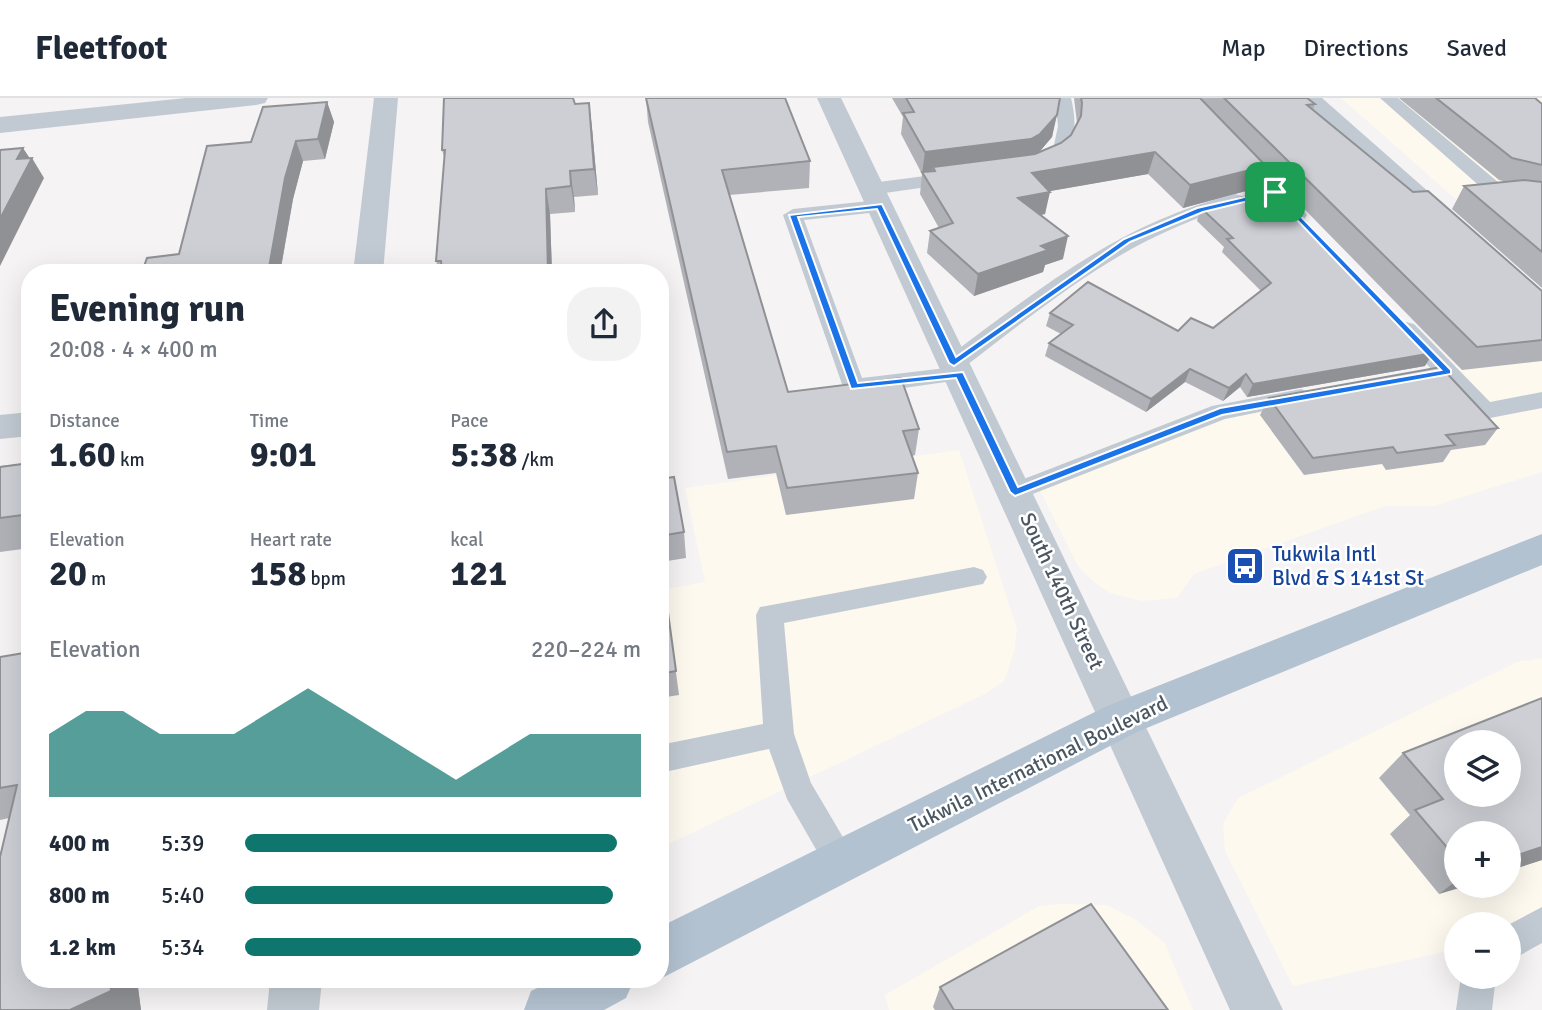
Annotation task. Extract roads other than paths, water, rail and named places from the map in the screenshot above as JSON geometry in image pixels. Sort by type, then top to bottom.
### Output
[{"type":"main road","name":"Tukwila International Boulevard","points":[[669,949],[1122,719],[1539,554]]},
{"type":"main road","points":[[550,1010],[593,988]]},
{"type":"street","points":[[0,125],[256,98]]},
{"type":"street","points":[[369,264],[386,98]]},
{"type":"street","name":"South 140th Street","points":[[829,98],[1256,1010]]},
{"type":"street","points":[[1307,98],[1470,244]]},
{"type":"street","points":[[0,427],[21,425]]},
{"type":"street","points":[[293,1010],[295,988]]},
{"type":"lane","points":[[1030,168],[1049,162],[1061,150],[1067,130],[1063,98]]},
{"type":"lane","points":[[1388,98],[1491,186],[1539,198]]},
{"type":"lane","points":[[1221,136],[1313,232]]},
{"type":"lane","points":[[977,175],[793,215],[854,387],[957,369],[1127,241],[1200,210],[1275,192]]},
{"type":"lane","points":[[1390,312],[1485,411],[1542,400]]},
{"type":"lane","points":[[1421,377],[1448,372]]},
{"type":"lane","points":[[1015,492],[1220,412],[1327,393]]},
{"type":"lane","points":[[841,861],[798,789],[779,734],[770,615],[974,578]]},
{"type":"lane","points":[[669,757],[779,734]]},
{"type":"lane","points":[[1521,937],[1542,925]]},
{"type":"lane","points":[[1474,1010],[1477,989]]},
{"type":"place","name":"Tukwila Intl Blvd & S 141st St","points":[[1245,566]]}]
